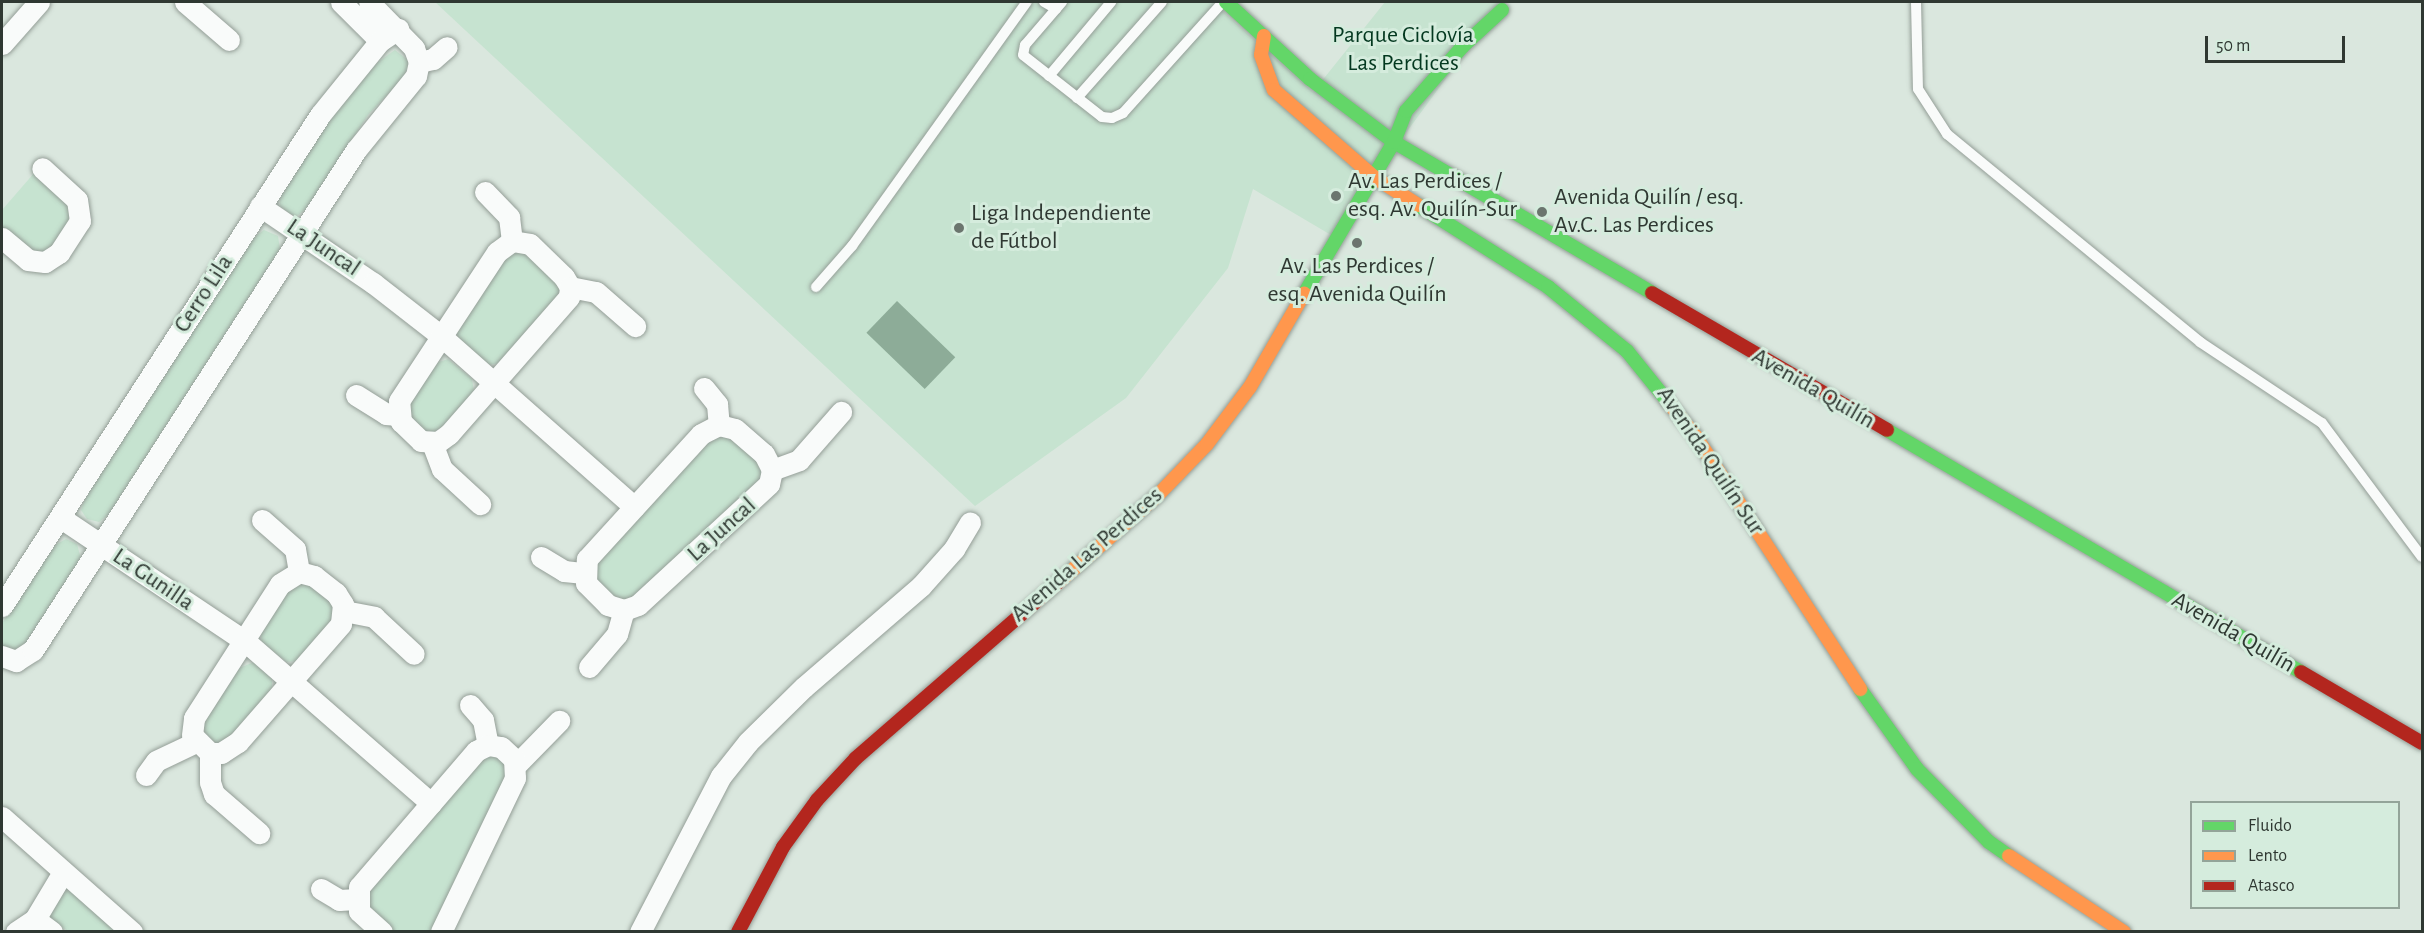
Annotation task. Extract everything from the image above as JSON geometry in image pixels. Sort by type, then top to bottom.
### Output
[{"type":"street","points":[[2,44],[39,2]]},
{"type":"street","points":[[185,2],[229,40]]},
{"type":"street","points":[[341,2],[380,41]]},
{"type":"street","points":[[369,2],[398,29],[414,48],[419,62],[433,59],[447,47]]},
{"type":"street","name":"Avenida Quilín","points":[[1224,2],[1310,79],[1394,142],[1575,257],[2422,743]]},
{"type":"street","name":"Avenida Las Perdices","points":[[1440,96],[1482,44],[1505,6]]},
{"type":"street","name":"Avenida Las Perdices","points":[[738,932],[783,847],[817,800],[856,758],[1158,495],[1207,444],[1250,387],[1394,142],[1400,120],[1463,46],[1505,6]]},
{"type":"street","name":"Cerro Lila","points":[[2,606],[320,115],[377,50],[380,41],[398,29]]},
{"type":"street","name":"Avenida Quilín Sur","points":[[1264,36],[1262,55],[1274,90],[1374,177],[1548,287],[1628,351],[1672,402],[1871,705],[1917,769],[1997,847],[2065,896],[2124,932]]},
{"type":"street","name":"Cerro Lila","points":[[2,656],[16,661],[33,650],[301,233],[369,132],[413,81],[419,62]]},
{"type":"street","name":"Avenida Las Perdices","points":[[1394,142],[1418,121]]},
{"type":"street","points":[[2,238],[28,260],[45,262],[59,253],[80,221],[77,200],[42,168]]},
{"type":"street","points":[[485,192],[509,217],[512,241]]},
{"type":"street","name":"La Juncal","points":[[260,206],[301,233],[441,336],[495,381],[634,507]]},
{"type":"street","points":[[570,287],[566,302],[449,434],[432,443],[421,441],[405,429],[398,415],[402,396],[496,252],[512,241],[530,244],[570,287],[596,292],[635,326]]},
{"type":"street","points":[[1548,287],[1562,278]]},
{"type":"street","points":[[1585,315],[1589,300]]},
{"type":"street","points":[[589,667],[617,634],[624,610],[601,600],[589,589],[584,573],[587,559],[701,434],[719,425],[717,404],[704,388]]},
{"type":"street","points":[[356,395],[386,414],[398,415]]},
{"type":"street","points":[[772,470],[800,460],[840,412]]},
{"type":"street","name":"La Juncal","points":[[624,610],[638,605],[760,495],[769,484],[772,470],[764,454],[741,434],[719,425]]},
{"type":"street","points":[[432,443],[442,468],[480,504]]},
{"type":"street","name":"La Gunilla","points":[[61,518],[245,641],[431,803]]},
{"type":"street","points":[[262,520],[295,549],[299,572]]},
{"type":"street","points":[[640,932],[722,776],[748,742],[804,687],[921,586],[954,549],[970,522]]},
{"type":"street","points":[[541,557],[564,571],[584,573]]},
{"type":"street","points":[[146,775],[156,761],[203,747],[221,753],[233,747],[338,630],[344,611],[336,593],[315,576],[299,572],[280,584],[194,718],[190,729],[203,747],[214,794],[259,833]]},
{"type":"street","points":[[344,611],[374,617],[414,654]]},
{"type":"street","points":[[470,705],[483,720],[488,745]]},
{"type":"street","points":[[516,765],[559,721]]},
{"type":"street","points":[[382,932],[361,915],[357,899],[363,882],[477,751],[488,745],[506,749],[516,765],[515,778],[441,932]]},
{"type":"street","points":[[2,817],[132,932]]},
{"type":"street","points":[[16,932],[35,919],[63,872]]},
{"type":"street","points":[[321,889],[339,900],[357,899]]},
{"type":"street","points":[[35,919],[52,932]]},
{"type":"lane","points":[[816,287],[852,246],[1027,2]]},
{"type":"lane","points":[[1044,2],[1059,5],[1023,49],[1023,55],[1102,117],[1123,113],[1224,2]]},
{"type":"lane","points":[[1049,76],[1112,2]]},
{"type":"lane","points":[[1077,98],[1162,2]]},
{"type":"lane","points":[[1916,2],[1918,89],[1947,134],[2200,342],[2322,423],[2422,557]]},
{"type":"green space","name":"Liga Independiente de Fútbol","points":[[435,2],[1212,2],[1313,92],[1385,2],[1502,2],[1331,235],[1253,189],[1228,268],[1126,398],[975,506]]},
{"type":"green space","points":[[395,50],[409,61],[404,77],[368,115],[306,209],[297,216],[290,214],[280,206],[280,196],[337,108],[371,67]]},
{"type":"green space","points":[[35,172],[74,212],[54,249],[38,257],[2,229],[2,210]]},
{"type":"green space","points":[[264,230],[278,236],[280,249],[109,514],[99,522],[87,519],[81,510],[85,499],[253,238]]},
{"type":"green space","points":[[523,250],[556,278],[561,291],[499,363],[489,365],[458,339],[457,328],[506,253]]},
{"type":"green space","points":[[448,359],[472,379],[474,392],[445,428],[426,436],[404,409],[436,363]]},
{"type":"green space","points":[[724,433],[759,459],[763,476],[639,595],[623,601],[598,589],[592,566],[708,437]]},
{"type":"green space","points":[[66,539],[77,544],[81,559],[21,650],[9,651],[2,645],[2,623],[55,545]]},
{"type":"green space","points":[[308,582],[334,604],[334,619],[298,661],[287,662],[262,643],[261,634],[284,594],[297,583]]},
{"type":"green space","points":[[254,662],[272,677],[272,688],[224,745],[201,739],[201,725],[237,669]]},
{"type":"green space","points":[[485,755],[501,756],[508,773],[434,931],[394,931],[372,913],[366,892]]},
{"type":"green space","points":[[68,886],[120,931],[68,931],[47,919],[50,908]]},
{"type":"shaded area","points":[[897,301],[955,357],[925,389],[866,333]]},
{"type":"traffic: fast","points":[[1226,2],[1310,79],[1394,142],[1652,293]]},
{"type":"traffic: fast","points":[[1304,294],[1394,142],[1406,111],[1463,46],[1502,10]]},
{"type":"traffic: fast","points":[[1418,205],[1548,287],[1627,351],[1669,403]]},
{"type":"traffic: fast","points":[[1887,430],[2301,672]]},
{"type":"traffic: fast","points":[[1860,689],[1917,769],[1989,842],[2009,856]]},
{"type":"traffic: slow","points":[[1264,36],[1261,55],[1274,90],[1374,177],[1418,205]]},
{"type":"traffic: slow","points":[[1061,580],[1158,495],[1207,444],[1250,387],[1304,294]]},
{"type":"traffic: slow","points":[[1669,403],[1696,437],[1860,689]]},
{"type":"traffic: slow","points":[[2009,856],[2124,932]]},
{"type":"traffic: jam","points":[[1652,293],[1887,430]]},
{"type":"traffic: jam","points":[[738,932],[783,847],[817,800],[856,758],[1061,580]]},
{"type":"traffic: jam","points":[[2301,672],[2422,743]]},
{"type":"place","name":"Av. Las Perdices / esq. Av. Quilín-Sur","points":[[1336,196]]},
{"type":"place","name":"Avenida Quilín / esq. Av.C. Las Perdices","points":[[1542,212]]},
{"type":"place","name":"Liga Independiente de Fútbol","points":[[959,228]]},
{"type":"place","name":"Av. Las Perdices / esq. Avenida Quilín","points":[[1357,243]]},
{"type":"park label","name":"Parque Ciclovía Las Perdices","points":[[1403,50]]}]
